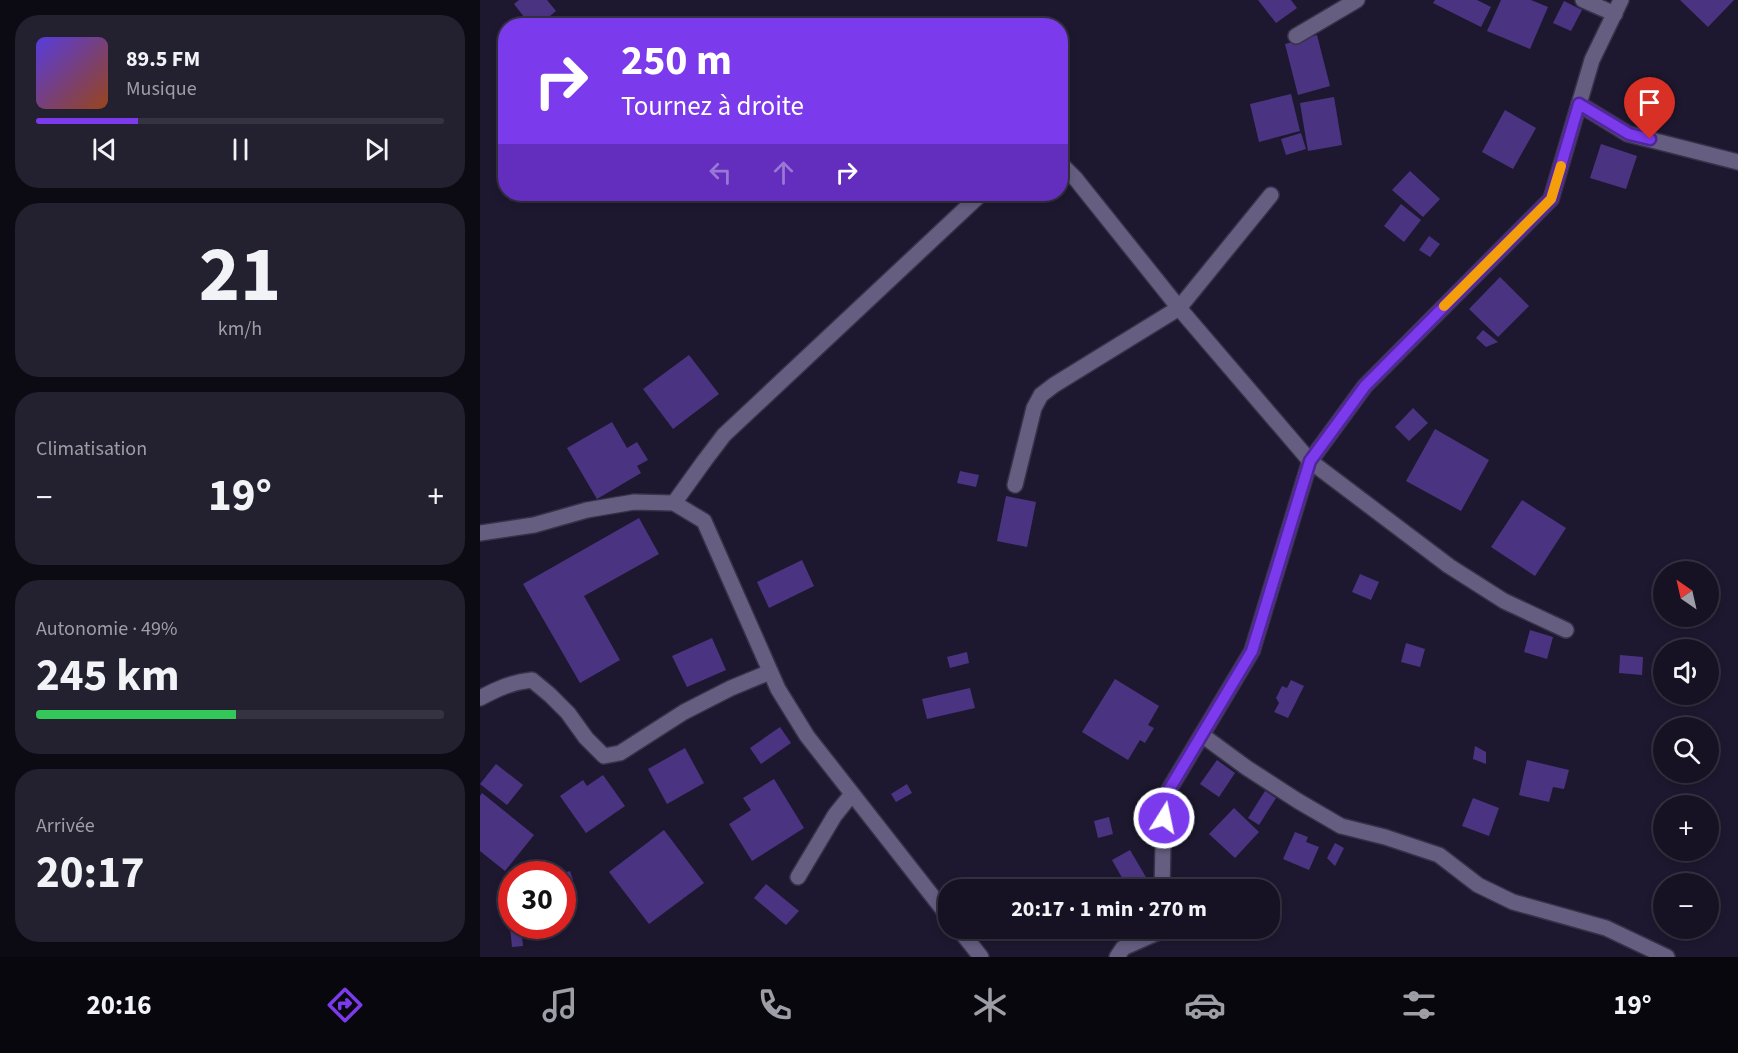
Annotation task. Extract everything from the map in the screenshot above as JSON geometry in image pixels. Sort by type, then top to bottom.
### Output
[{"type":"street","points":[[1296,36],[1357,0]]},
{"type":"street","points":[[1162,879],[1164,798],[1252,651],[1310,461],[1365,386],[1551,199],[1592,60],[1618,7],[1583,0]]},
{"type":"street","points":[[1579,104],[1629,134],[1738,162]]},
{"type":"street","points":[[1068,172],[1179,308],[1310,461],[1449,566],[1504,601],[1566,630]]},
{"type":"street","points":[[1015,485],[1034,408],[1041,395],[1179,308],[1271,195]]},
{"type":"street","points":[[674,503],[724,435],[974,201]]},
{"type":"street","points":[[480,533],[534,525],[587,510],[634,502],[674,503],[704,522],[778,689],[807,736],[938,903]]},
{"type":"street","points":[[480,698],[498,688],[532,680],[550,694],[568,713],[586,738],[604,756],[620,753],[684,712],[731,688],[770,672]]},
{"type":"street","points":[[1202,735],[1247,768],[1341,826],[1385,837],[1439,855],[1478,885],[1513,902],[1606,928],[1667,957]]},
{"type":"street","points":[[798,877],[835,815],[852,795]]},
{"type":"street","points":[[967,939],[981,957]]},
{"type":"street","points":[[1117,957],[1123,948],[1143,939]]},
{"type":"building","points":[[519,0],[547,0],[556,11],[548,18],[525,18],[514,4]]},
{"type":"building","points":[[1258,0],[1291,0],[1297,8],[1276,23]]},
{"type":"building","points":[[1435,0],[1477,0],[1491,7],[1481,27],[1433,3]]},
{"type":"building","points":[[1501,0],[1531,0],[1548,7],[1530,49],[1487,31]]},
{"type":"building","points":[[1680,0],[1734,0],[1708,27]]},
{"type":"building","points":[[1564,1],[1582,10],[1571,31],[1553,23]]},
{"type":"building","points":[[1317,35],[1330,86],[1298,95],[1285,44]]},
{"type":"building","points":[[1291,94],[1300,131],[1259,142],[1250,104]]},
{"type":"building","points":[[1334,97],[1342,145],[1308,151],[1300,103]]},
{"type":"building","points":[[1505,110],[1536,128],[1513,169],[1482,152]]},
{"type":"building","points":[[1301,133],[1306,149],[1286,155],[1281,139]]},
{"type":"building","points":[[1601,144],[1637,156],[1626,189],[1590,178]]},
{"type":"building","points":[[1410,171],[1440,199],[1423,217],[1392,190]]},
{"type":"building","points":[[1401,204],[1421,220],[1404,242],[1384,226]]},
{"type":"building","points":[[1429,236],[1440,244],[1430,257],[1419,250]]},
{"type":"building","points":[[1500,277],[1529,306],[1498,337],[1469,309]]},
{"type":"building","points":[[1483,330],[1498,342],[1486,347],[1476,338]]},
{"type":"building","points":[[689,355],[719,394],[673,429],[643,389]]},
{"type":"building","points":[[1413,408],[1428,423],[1409,441],[1395,427]]},
{"type":"building","points":[[612,422],[627,448],[637,442],[648,460],[637,466],[641,473],[597,499],[567,448]]},
{"type":"building","points":[[1435,429],[1489,460],[1461,511],[1406,481]]},
{"type":"building","points":[[960,471],[979,475],[976,487],[957,483]]},
{"type":"building","points":[[1006,496],[1036,502],[1027,547],[997,541]]},
{"type":"building","points":[[1522,500],[1566,528],[1535,576],[1491,547]]},
{"type":"building","points":[[639,518],[659,554],[584,596],[620,660],[580,683],[523,584]]},
{"type":"building","points":[[802,560],[814,586],[769,608],[757,582]]},
{"type":"building","points":[[1360,574],[1379,582],[1371,600],[1352,592]]},
{"type":"building","points":[[1530,630],[1553,637],[1547,659],[1524,652]]},
{"type":"building","points":[[712,638],[726,670],[687,687],[672,656]]},
{"type":"building","points":[[1406,643],[1425,649],[1420,667],[1401,662]]},
{"type":"building","points":[[967,652],[969,663],[950,668],[947,657]]},
{"type":"building","points":[[1620,655],[1643,657],[1642,675],[1619,673]]},
{"type":"building","points":[[1115,679],[1159,706],[1148,725],[1154,728],[1145,743],[1140,740],[1128,760],[1082,732]]},
{"type":"building","points":[[1291,680],[1304,686],[1288,718],[1274,712],[1279,703],[1276,698],[1282,686],[1287,688]]},
{"type":"building","points":[[970,688],[975,708],[927,719],[922,699]]},
{"type":"building","points":[[780,727],[791,743],[761,764],[750,748]]},
{"type":"building","points":[[1475,746],[1486,752],[1486,764],[1473,759]]},
{"type":"building","points":[[685,748],[704,783],[667,804],[648,769]]},
{"type":"building","points":[[1217,760],[1235,773],[1219,797],[1200,784]]},
{"type":"building","points":[[1527,760],[1569,770],[1564,789],[1553,787],[1549,802],[1519,795]]},
{"type":"building","points":[[496,764],[523,785],[507,805],[480,784]]},
{"type":"building","points":[[603,775],[625,806],[586,833],[560,796],[583,780],[587,786]]},
{"type":"building","points":[[774,779],[804,828],[752,861],[729,824],[751,810],[743,798]]},
{"type":"building","points":[[907,784],[912,793],[896,802],[891,794]]},
{"type":"building","points":[[1265,791],[1276,798],[1259,825],[1248,818]]},
{"type":"building","points":[[482,793],[534,835],[513,861],[498,861],[498,865],[480,851],[480,796]]},
{"type":"building","points":[[1473,798],[1499,808],[1489,836],[1462,826]]},
{"type":"building","points":[[1234,808],[1259,832],[1235,858],[1209,834]]},
{"type":"building","points":[[1109,817],[1113,834],[1098,838],[1094,821]]},
{"type":"building","points":[[664,830],[704,883],[649,924],[609,872]]},
{"type":"building","points":[[1295,832],[1308,837],[1306,842],[1319,847],[1309,870],[1283,859]]},
{"type":"building","points":[[1335,843],[1344,848],[1335,866],[1327,858]]},
{"type":"building","points":[[1130,850],[1147,879],[1123,879],[1112,860]]},
{"type":"building","points":[[766,884],[799,911],[786,925],[754,898]]},
{"type":"building","points":[[511,939],[522,939],[523,946],[512,947]]},
{"type":"slow traffic","points":[[1444,306],[1551,199],[1561,166]]},
{"type":"route","points":[[1164,818],[1164,798],[1252,651],[1310,461],[1365,386],[1551,199],[1579,104],[1629,134],[1650,139]]}]
